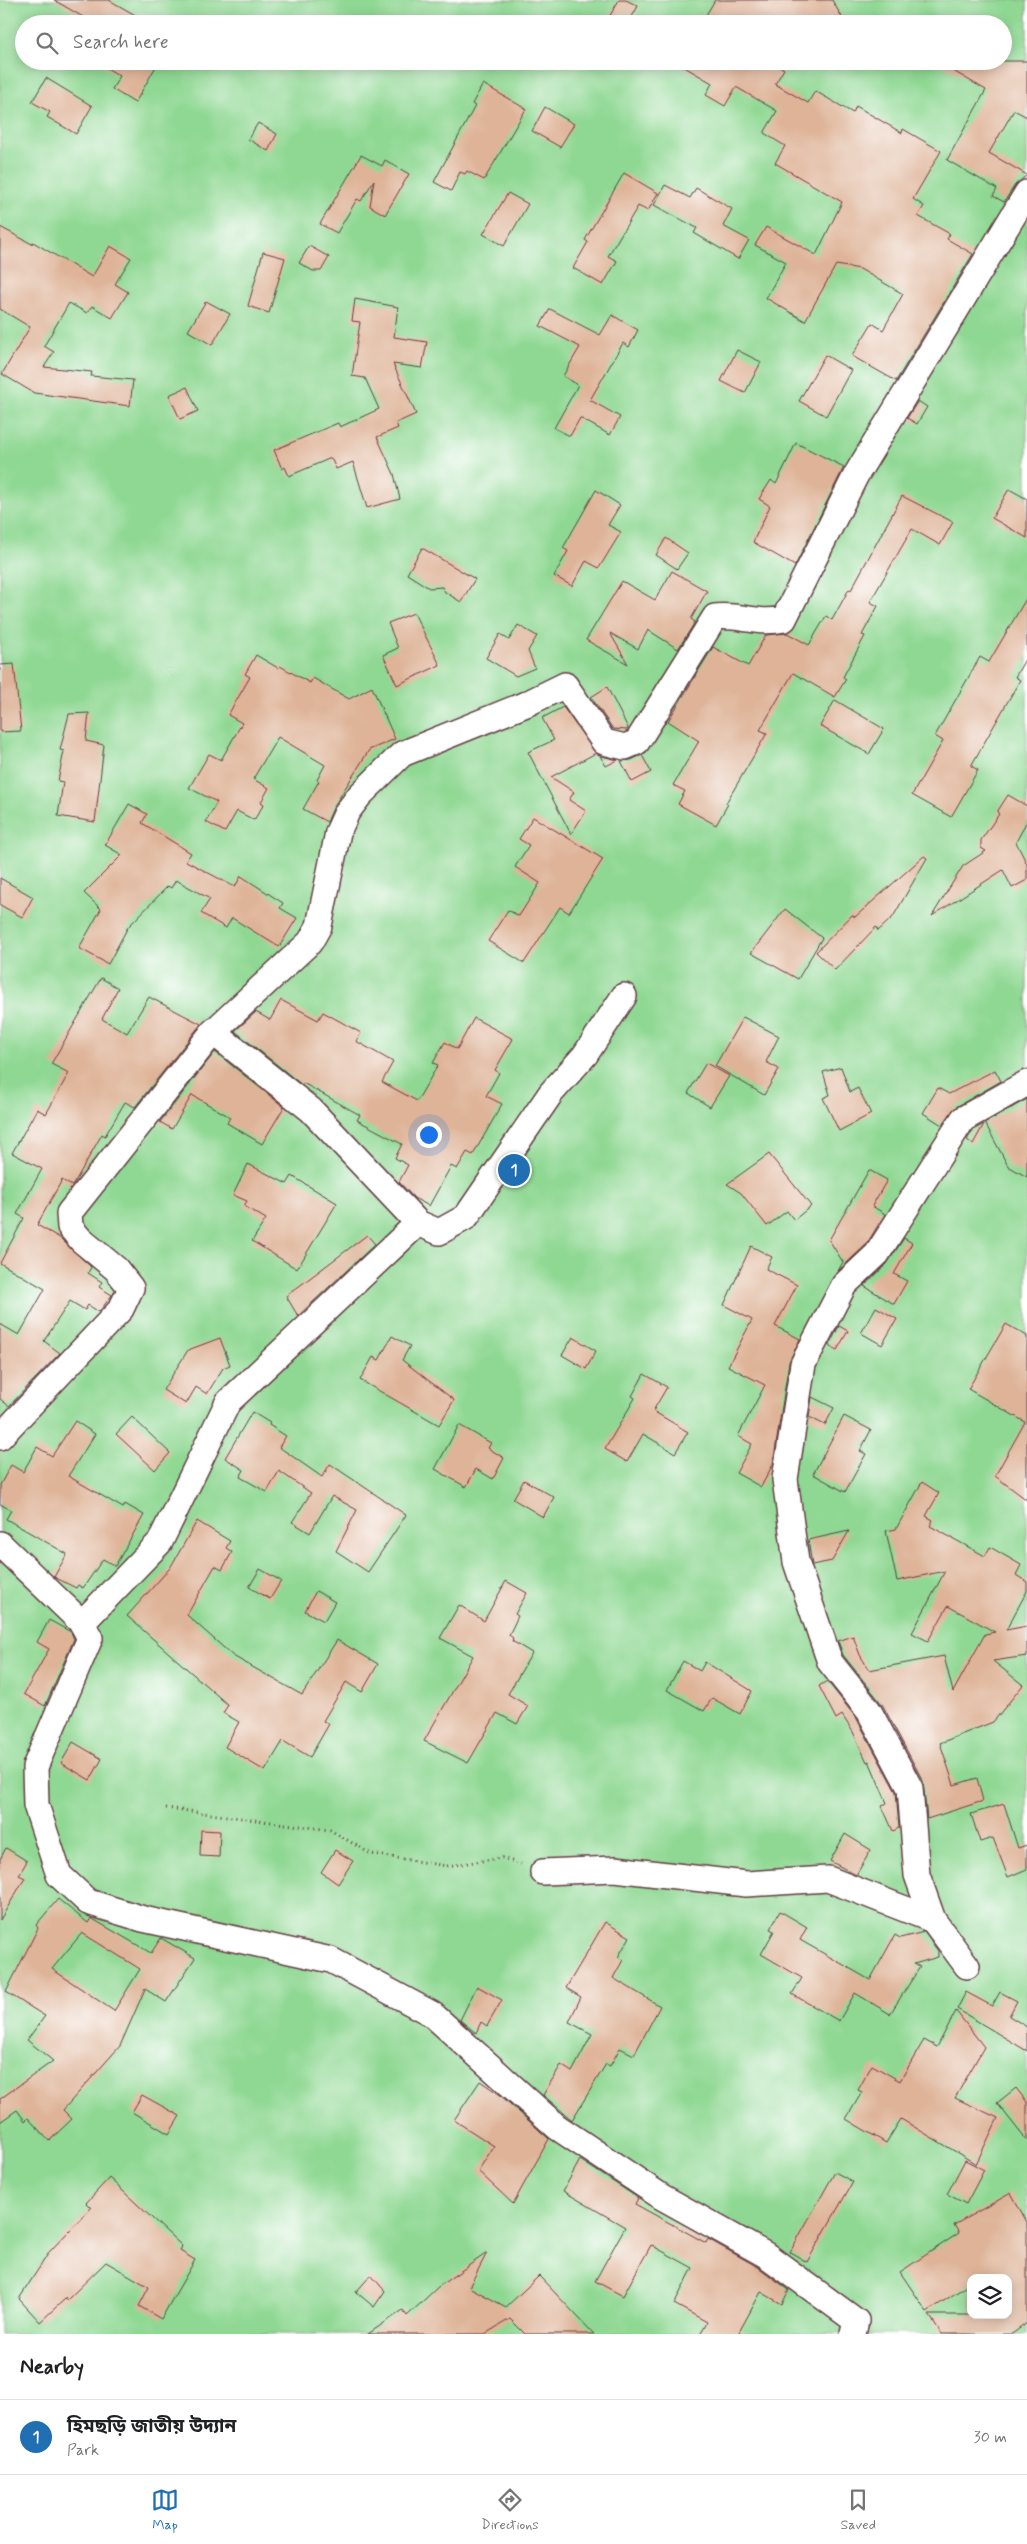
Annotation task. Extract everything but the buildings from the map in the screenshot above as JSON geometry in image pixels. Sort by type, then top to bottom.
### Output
[{"type":"street","points":[[0,1437],[121,1309],[131,1288],[116,1269],[81,1240],[70,1226],[69,1213],[213,1032],[310,942],[319,926],[338,832],[347,812],[360,794],[402,754],[565,685],[604,742],[625,747],[637,742],[642,735],[715,617],[723,616],[758,622],[784,619],[856,475],[1027,193]]},
{"type":"street","points":[[213,1032],[311,1110],[418,1223],[439,1232],[466,1217],[550,1093],[585,1056],[624,996]]},
{"type":"street","points":[[967,1966],[933,1920],[917,1875],[910,1788],[870,1711],[830,1662],[796,1562],[785,1480],[803,1364],[844,1285],[877,1254],[962,1119],[1027,1083]]},
{"type":"street","points":[[82,1623],[160,1542],[228,1402],[418,1223]]},
{"type":"street","points":[[0,1544],[82,1623],[90,1638],[35,1767],[36,1805],[59,1875],[88,1902],[142,1918],[331,1960],[432,2014],[557,2128],[662,2197],[766,2256],[856,2321],[853,2334]]},
{"type":"street","points":[[543,1872],[615,1869],[746,1884],[828,1879],[933,1920]]},
{"type":"path","points":[[166,1808],[330,1830],[371,1854],[380,1856],[447,1866],[502,1858],[543,1872]]},
{"type":"green space","points":[[0,0],[1027,0],[1027,2334],[0,2334]]},
{"type":"place","name":"হিমছড়ি জাতীয় উদ্যান","points":[[514,1170]]}]
